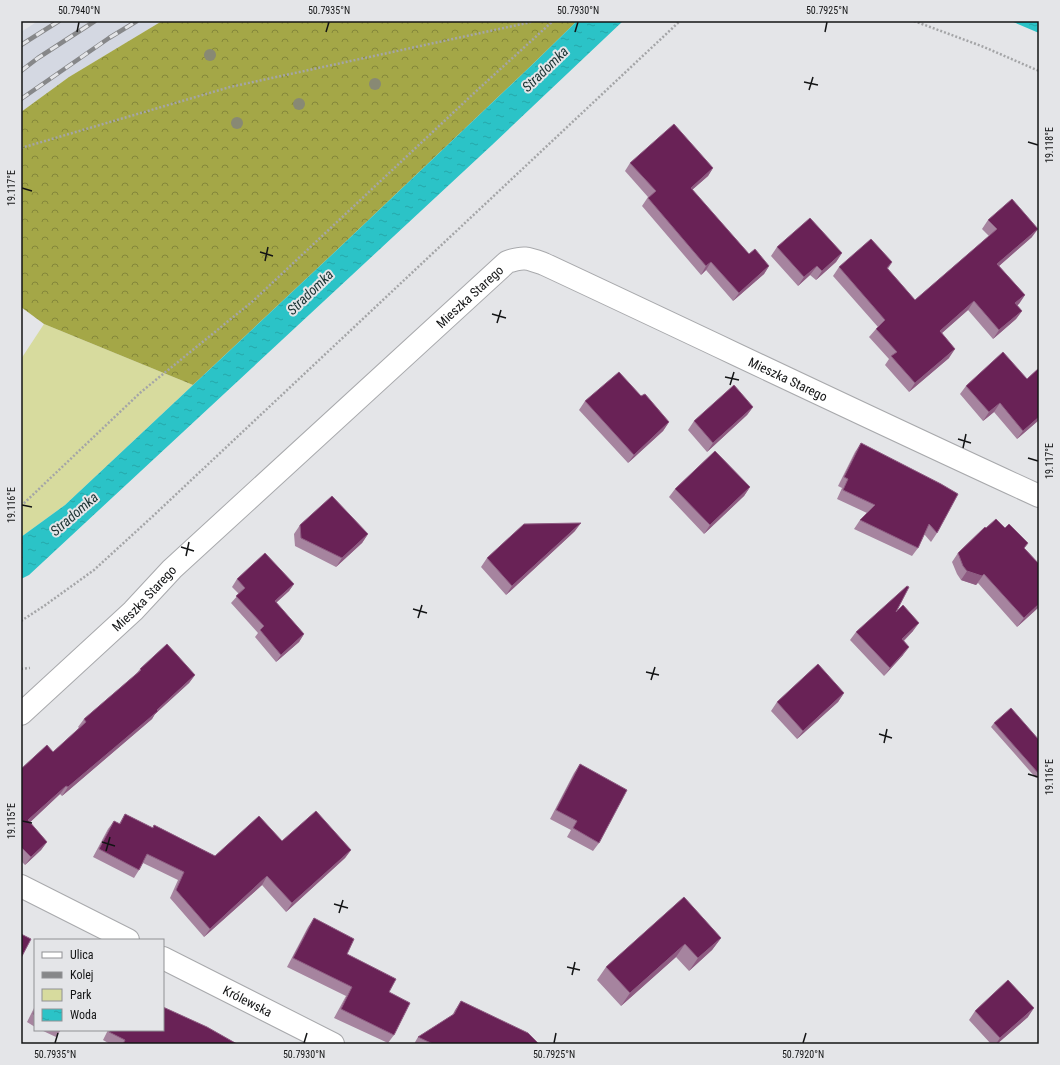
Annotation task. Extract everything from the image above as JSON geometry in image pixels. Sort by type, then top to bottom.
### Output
[{"type":"street","name":"Mieszka Starego","points":[[21,714],[133,611],[178,564],[501,267],[507,262],[518,258],[529,258],[544,264],[910,437],[1039,496]]},
{"type":"street","points":[[21,886],[126,939]]},
{"type":"street","name":"Królewska","points":[[164,959],[333,1044]]},
{"type":"path","points":[[21,148],[230,87],[527,24],[534,21]]},
{"type":"path","points":[[21,506],[141,392],[253,302],[553,21]]},
{"type":"path","points":[[21,621],[94,570],[680,21]]},
{"type":"path","points":[[914,21],[1039,71]]},
{"type":"shaded area","points":[[38,21],[162,21],[69,77],[21,112],[21,32]]},
{"type":"green space","points":[[162,21],[577,21],[193,385],[44,324],[21,307],[21,112],[69,77]]},
{"type":"green space","points":[[44,324],[193,385],[65,505],[21,537],[21,359]]},
{"type":"water","name":"Stradomka","points":[[577,21],[623,21],[492,145],[29,575],[21,579],[21,537],[65,505],[338,249]]},
{"type":"water","points":[[1011,21],[1039,21],[1039,33]]},
{"type":"building","points":[[674,124],[713,168],[691,188],[749,254],[755,249],[769,266],[739,293],[711,262],[706,266],[648,198],[656,191],[630,163]]},
{"type":"building","points":[[1012,199],[1038,229],[997,264],[1025,295],[1015,303],[1022,311],[999,330],[974,301],[940,331],[955,349],[915,383],[891,356],[897,352],[876,329],[885,320],[839,267],[871,239],[892,262],[887,268],[915,300],[997,229],[988,220]]},
{"type":"building","points":[[810,218],[842,253],[822,271],[817,266],[804,277],[777,247]]},
{"type":"building","points":[[1003,352],[1027,379],[1039,368],[1039,417],[1023,431],[1000,403],[989,412],[966,386]]},
{"type":"building","points":[[619,372],[641,396],[645,394],[669,422],[634,455],[585,401]]},
{"type":"building","points":[[734,385],[753,407],[713,443],[694,421]]},
{"type":"building","points":[[861,443],[958,494],[937,533],[929,524],[918,548],[860,520],[875,505],[843,490],[848,479],[844,477]]},
{"type":"building","points":[[715,451],[750,487],[710,525],[675,489]]},
{"type":"building","points":[[332,496],[368,534],[342,558],[301,538],[300,525]]},
{"type":"building","points":[[996,519],[1005,528],[1009,524],[1028,543],[1024,548],[1039,564],[1039,604],[1024,618],[984,574],[982,576],[967,571],[963,566],[958,553],[985,527],[986,528]]},
{"type":"building","points":[[581,523],[512,586],[487,558],[524,524]]},
{"type":"building","points":[[265,553],[294,584],[275,601],[304,634],[281,655],[260,630],[264,626],[236,596],[245,588],[237,579]]},
{"type":"building","points":[[907,586],[909,587],[896,612],[903,605],[919,623],[902,639],[909,647],[890,668],[856,632]]},
{"type":"building","points":[[167,644],[195,675],[157,710],[158,711],[68,787],[66,786],[28,820],[47,842],[31,857],[21,847],[21,769],[47,745],[53,752],[86,722],[84,719],[141,670],[140,669]]},
{"type":"building","points":[[818,664],[844,693],[803,731],[777,702]]},
{"type":"building","points":[[1011,708],[1039,740],[1039,774],[994,723]]},
{"type":"building","points":[[580,764],[627,790],[599,843],[573,828],[577,821],[556,810]]},
{"type":"building","points":[[316,811],[351,850],[292,903],[267,876],[210,929],[176,890],[184,872],[147,854],[139,870],[99,849],[114,821],[120,824],[125,814],[153,828],[154,825],[215,856],[259,816],[282,841]]},
{"type":"building","points":[[684,897],[721,938],[698,958],[685,944],[630,993],[606,967]]},
{"type":"building","points":[[314,918],[354,939],[347,954],[396,979],[389,992],[410,1003],[394,1035],[341,1009],[352,987],[293,958]]},
{"type":"building","points":[[21,934],[31,939],[21,958]]},
{"type":"building","points":[[1008,980],[1034,1008],[1000,1038],[975,1011]]},
{"type":"building","points":[[461,1001],[528,1033],[539,1044],[433,1044],[418,1037],[454,1014]]},
{"type":"building","points":[[164,1007],[207,1027],[237,1044],[123,1044],[125,1040],[109,1032],[164,1031]]},
{"type":"railway","points":[[21,45],[59,21]]},
{"type":"railway","points":[[21,71],[38,58],[95,21]]},
{"type":"railway","points":[[21,99],[109,38],[137,21]]}]
